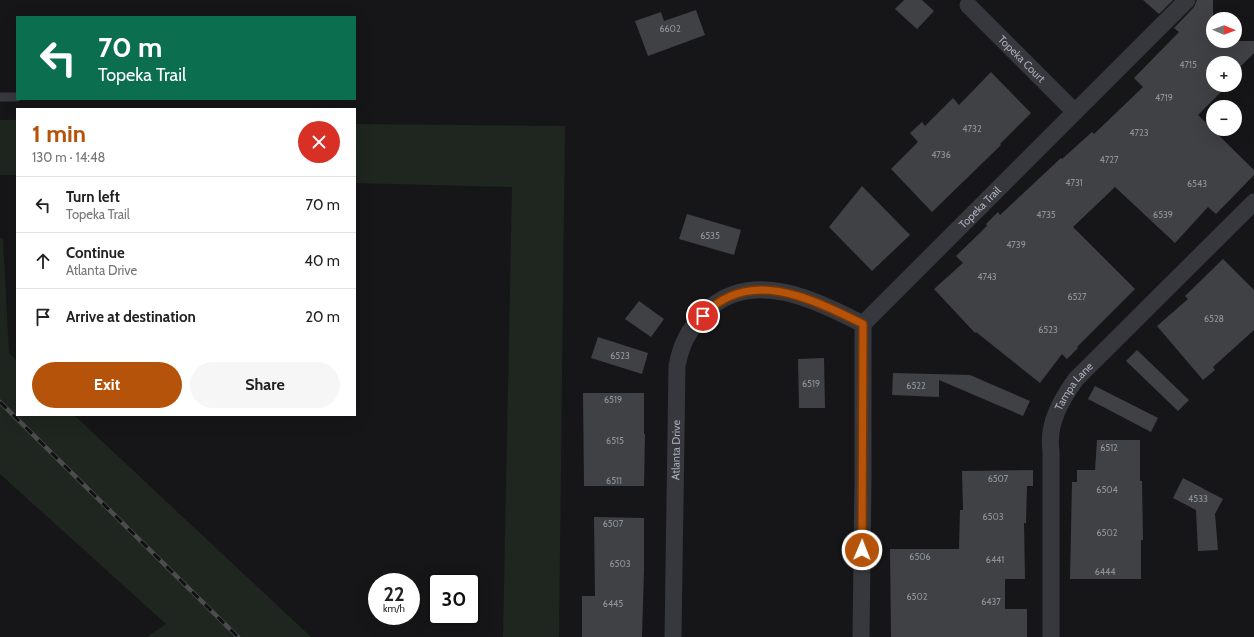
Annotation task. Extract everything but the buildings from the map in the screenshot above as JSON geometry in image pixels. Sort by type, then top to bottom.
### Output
[{"type":"street","name":"Topeka Trail","points":[[863,324],[1187,0]]},
{"type":"street","name":"Topeka Court","points":[[968,5],[1075,112]]},
{"type":"street","name":"Tampa Lane","points":[[1051,637],[1050,442],[1055,416],[1061,400],[1076,379],[1254,202]]},
{"type":"street","name":"Atlanta Drive","points":[[673,637],[677,366],[685,339],[695,323],[715,304],[741,292],[760,289],[791,294],[820,304],[863,324]]},
{"type":"street","points":[[861,637],[863,324]]},
{"type":"lane","points":[[0,97],[16,97]]},
{"type":"shaded area","points":[[0,120],[16,120],[16,175],[0,175]]},
{"type":"shaded area","points":[[356,124],[565,126],[559,637],[503,637],[512,187],[356,183]]},
{"type":"shaded area","points":[[3,238],[9,353],[16,360],[16,416],[75,416],[311,637],[147,637],[166,624],[0,474],[0,239]]},
{"type":"railway","points":[[0,402],[238,637]]},
{"type":"route","points":[[703,316],[710,308],[724,299],[741,292],[760,289],[798,295],[837,311],[863,324],[862,550]]}]
